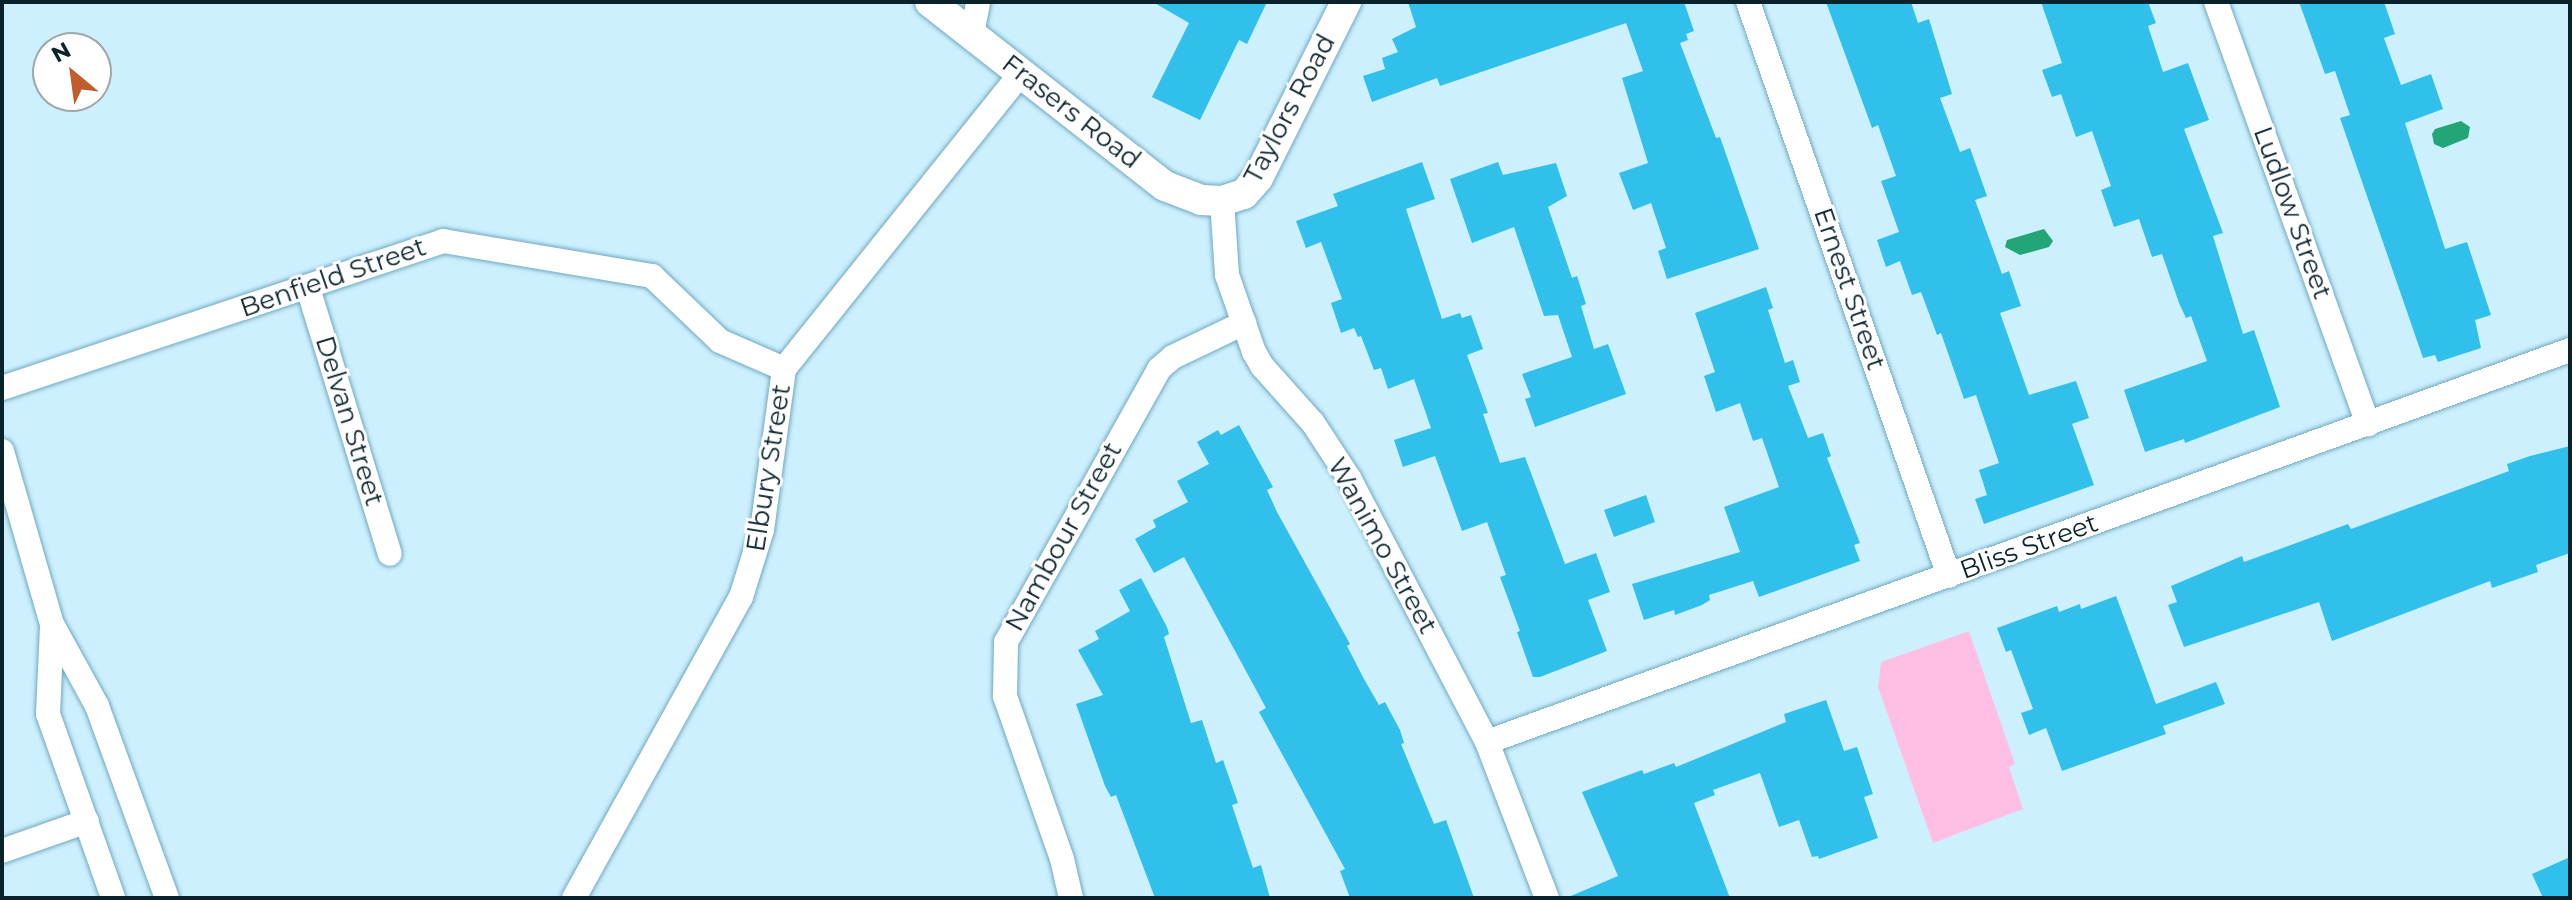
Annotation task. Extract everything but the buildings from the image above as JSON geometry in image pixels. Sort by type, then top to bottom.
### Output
[{"type":"street","name":"Frasers Road","points":[[930,2],[1165,186],[1201,200],[1222,201]]},
{"type":"street","points":[[972,34],[978,2]]},
{"type":"street","name":"Taylors Road","points":[[1222,201],[1244,194],[1258,178],[1346,2]]},
{"type":"street","name":"Ernest Street","points":[[1748,2],[1949,576]]},
{"type":"street","name":"Ludlow Street","points":[[2216,2],[2368,424]]},
{"type":"street","name":"Elbury Street","points":[[574,898],[741,597],[762,530],[784,369],[1020,74]]},
{"type":"street","name":"Wanimo Street","points":[[1222,201],[1227,275],[1262,366],[1313,423],[1349,478],[1487,742],[1547,898]]},
{"type":"street","name":"Benfield Street","points":[[2,388],[443,241],[652,276],[720,341],[784,369]]},
{"type":"street","name":"Delvan Street","points":[[308,288],[390,554]]},
{"type":"street","name":"Nambour Street","points":[[1071,898],[1062,859],[1005,696],[1006,642],[1159,369],[1173,357],[1244,323]]},
{"type":"street","name":"Bliss Street","points":[[1487,742],[2570,350]]},
{"type":"street","points":[[2,451],[52,624],[97,706],[167,898]]},
{"type":"street","points":[[52,624],[48,714],[113,898]]},
{"type":"street","points":[[2,851],[87,821]]},
{"type":"shaded area","points":[[2461,121],[2470,127],[2468,138],[2443,148],[2434,144],[2432,134],[2435,129]]},
{"type":"shaded area","points":[[2044,229],[2053,241],[2049,247],[2020,255],[2005,247],[2007,240]]},
{"type":"shaded area","points":[[1969,631],[2015,764],[2009,767],[2023,809],[1933,843],[1878,687],[1881,662]]}]
